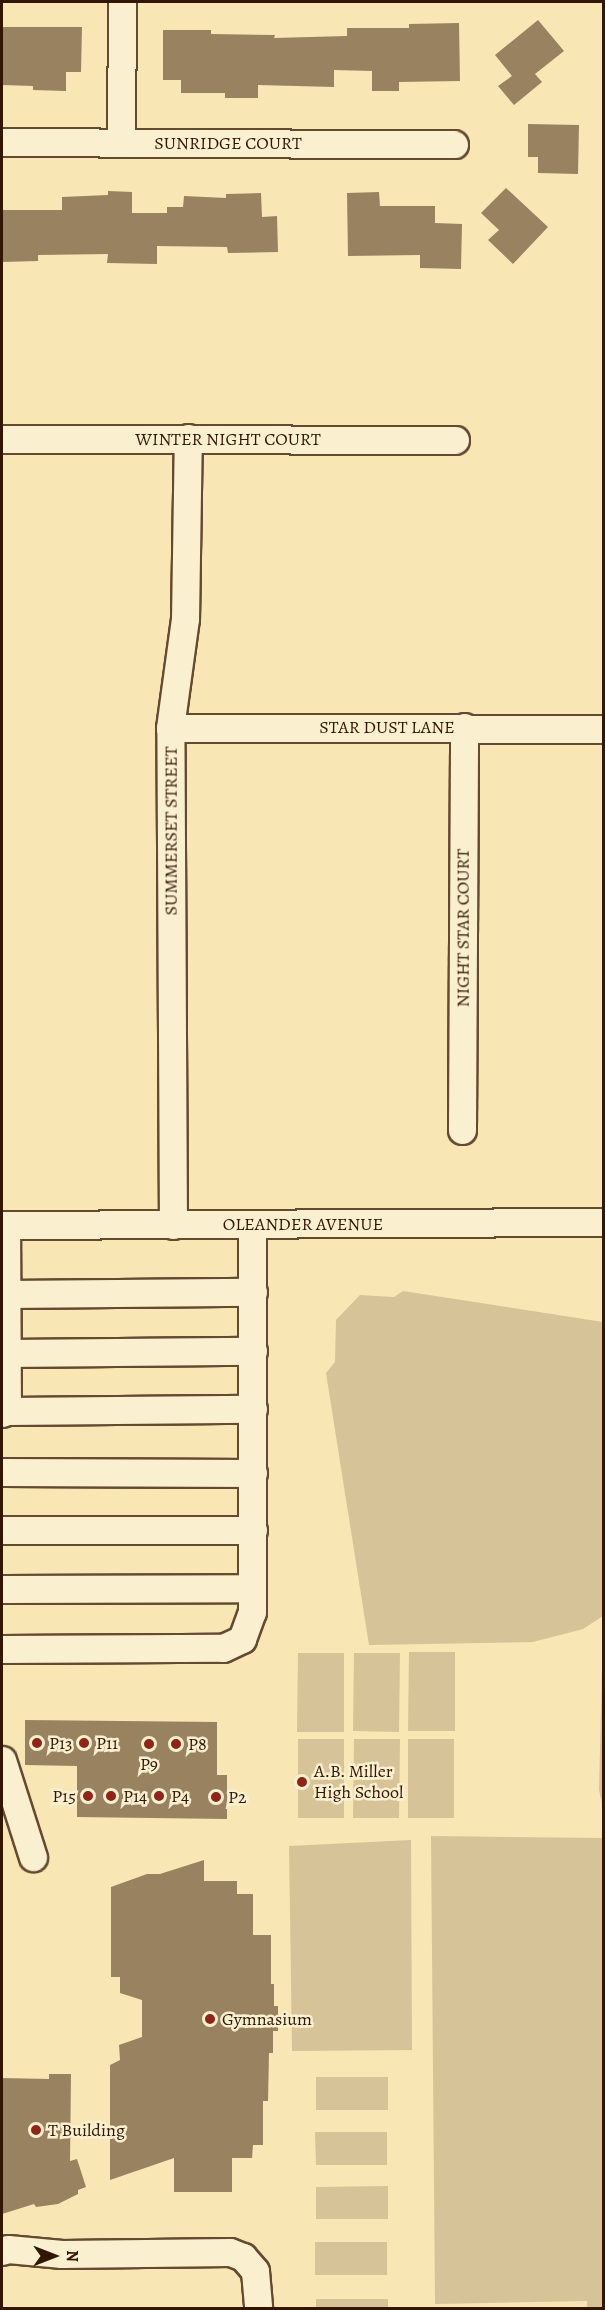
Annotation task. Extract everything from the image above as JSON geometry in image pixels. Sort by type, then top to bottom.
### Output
[{"type":"street","points":[[121,143],[122,2]]},
{"type":"street","name":"SUNRIDGE COURT","points":[[2,142],[454,144]]},
{"type":"street","name":"SUMMERSET STREET","points":[[173,1225],[170,728],[185,619],[188,438]]},
{"type":"street","name":"WINTER NIGHT COURT","points":[[2,439],[455,440]]},
{"type":"street","name":"NIGHT STAR COURT","points":[[462,1130],[464,727]]},
{"type":"street","name":"STAR DUST LANE","points":[[170,728],[603,729]]},
{"type":"street","name":"OLEANDER AVENUE","points":[[4,1225],[603,1222]]},
{"type":"street","points":[[4,1225],[7,1294],[4,1412],[254,1409]]},
{"type":"street","points":[[2,1649],[223,1648],[242,1640],[252,1612],[254,1409],[252,1225]]},
{"type":"street","points":[[7,1294],[253,1292]]},
{"type":"street","points":[[7,1353],[253,1351]]},
{"type":"street","points":[[2,1472],[253,1473]]},
{"type":"street","points":[[2,1530],[253,1530]]},
{"type":"street","points":[[2,1589],[252,1588]]},
{"type":"street","points":[[2,1760],[33,1857]]},
{"type":"street","points":[[2,2251],[8,2249],[62,2254],[230,2252],[243,2257],[255,2271],[258,2308]]},
{"type":"shaded area","points":[[403,1291],[603,1322],[603,1616],[583,1629],[533,1642],[369,1645],[326,1373],[335,1362],[336,1320],[360,1295],[394,1297]]},
{"type":"shaded area","points":[[603,1628],[603,1808],[599,1790]]},
{"type":"shaded area","points":[[409,1652],[455,1652],[455,1731],[408,1731]]},
{"type":"shaded area","points":[[298,1653],[344,1653],[344,1732],[297,1732]]},
{"type":"shaded area","points":[[354,1653],[400,1653],[399,1732],[353,1731]]},
{"type":"shaded area","points":[[298,1739],[344,1739],[344,1818],[298,1818]]},
{"type":"shaded area","points":[[354,1739],[400,1739],[399,1818],[353,1818]]},
{"type":"shaded area","points":[[408,1739],[454,1739],[454,1818],[408,1818]]},
{"type":"shaded area","points":[[431,1836],[603,1838],[603,2308],[587,2308],[587,2301],[435,2304]]},
{"type":"shaded area","points":[[411,1840],[412,2050],[292,2051],[289,1846]]},
{"type":"shaded area","points":[[316,2077],[388,2077],[388,2110],[316,2110]]},
{"type":"shaded area","points":[[315,2132],[387,2132],[387,2165],[316,2165]]},
{"type":"shaded area","points":[[388,2186],[388,2219],[316,2219],[316,2187]]},
{"type":"shaded area","points":[[315,2242],[387,2242],[387,2275],[315,2275]]},
{"type":"shaded area","points":[[316,2299],[388,2299],[388,2308],[316,2308]]},
{"type":"building","points":[[538,20],[564,51],[535,74],[542,82],[514,105],[498,86],[512,76],[495,55]]},
{"type":"building","points":[[459,23],[460,81],[399,82],[399,91],[372,91],[372,71],[334,70],[334,87],[258,85],[258,98],[225,98],[225,93],[181,93],[181,80],[163,80],[163,30],[211,30],[211,34],[275,35],[274,38],[347,36],[347,28],[409,28],[409,24]]},
{"type":"building","points":[[2,27],[82,27],[81,72],[66,72],[66,91],[33,90],[33,86],[2,85]]},
{"type":"building","points":[[528,124],[579,125],[578,174],[538,173],[538,157],[528,157]]},
{"type":"building","points":[[506,188],[548,227],[513,264],[488,240],[499,230],[481,213]]},
{"type":"building","points":[[108,191],[132,192],[132,213],[167,213],[167,207],[183,207],[184,196],[226,198],[226,194],[261,193],[262,217],[277,216],[278,252],[228,253],[227,247],[157,246],[157,264],[107,263],[108,254],[38,255],[38,261],[2,262],[2,210],[62,210],[62,197],[108,195]]},
{"type":"building","points":[[379,192],[380,206],[435,206],[435,223],[462,224],[461,269],[420,268],[420,255],[348,256],[347,193]]},
{"type":"building","points":[[25,1720],[217,1722],[217,1775],[227,1775],[227,1819],[77,1817],[77,1766],[25,1765]]},
{"type":"building","name":"Gymnasium","points":[[204,1860],[204,1881],[237,1881],[237,1894],[253,1894],[253,1935],[271,1935],[271,1984],[274,1984],[274,2006],[278,2006],[278,2031],[273,2031],[273,2053],[269,2053],[268,2101],[263,2101],[263,2145],[253,2145],[252,2158],[232,2158],[232,2192],[174,2192],[174,2158],[110,2180],[110,2065],[120,2060],[119,2045],[142,2037],[142,2000],[120,1993],[120,1977],[111,1977],[111,1887],[147,1874],[160,1874]]},
{"type":"building","name":"T Building","points":[[49,2074],[71,2074],[70,2161],[77,2159],[86,2187],[78,2190],[78,2194],[58,2204],[36,2207],[34,2204],[2,2214],[2,2078],[49,2079]]},
{"type":"place","name":"P13","points":[[37,1743]]},
{"type":"place","name":"P11","points":[[84,1743]]},
{"type":"place","name":"P9","points":[[149,1744]]},
{"type":"place","name":"P8","points":[[176,1744]]},
{"type":"place","name":"A.B. Miller High School","points":[[302,1782]]},
{"type":"place","name":"P15","points":[[88,1796]]},
{"type":"place","name":"P14","points":[[111,1796]]},
{"type":"place","name":"P4","points":[[159,1796]]},
{"type":"place","name":"P2","points":[[216,1797]]},
{"type":"place","name":"Gymnasium","points":[[210,2019]]},
{"type":"place","name":"T Building","points":[[36,2130]]}]
